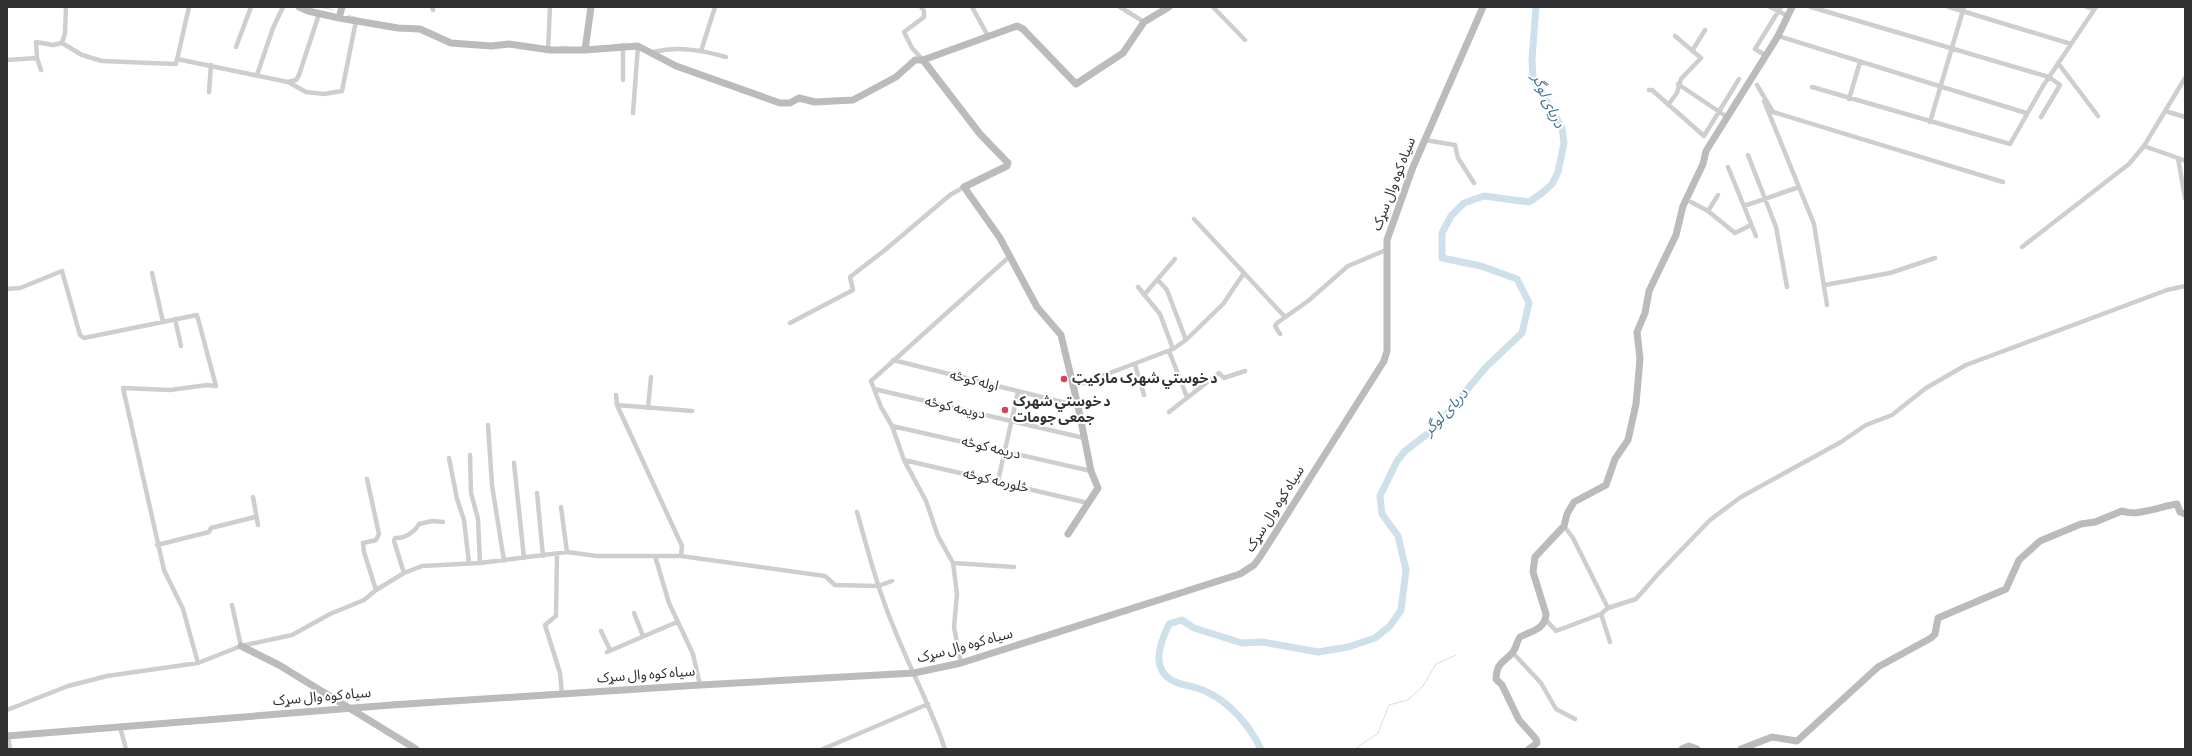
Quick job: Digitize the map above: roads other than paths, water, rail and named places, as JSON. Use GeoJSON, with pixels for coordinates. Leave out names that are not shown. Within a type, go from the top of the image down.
{"type":"FeatureCollection","features":[{"type":"Feature","properties":{"kind":"street"},"geometry":{"type":"LineString","coordinates":[[62,42],[65,33],[66,7]]}},
{"type":"Feature","properties":{"kind":"street"},"geometry":{"type":"LineString","coordinates":[[62,42],[82,55],[102,61],[173,65],[176,64],[189,7]]}},
{"type":"Feature","properties":{"kind":"street"},"geometry":{"type":"LineString","coordinates":[[236,48],[251,7]]}},
{"type":"Feature","properties":{"kind":"street"},"geometry":{"type":"LineString","coordinates":[[257,75],[273,28],[283,7]]}},
{"type":"Feature","properties":{"kind":"street"},"geometry":{"type":"LineString","coordinates":[[299,7],[339,18],[398,28],[420,29],[451,43],[491,46],[509,44],[548,50],[638,46],[653,52],[676,66],[780,103],[790,103],[799,98],[815,102],[853,100],[896,77],[914,60],[923,60],[1017,26],[1023,29],[1076,84],[1123,53],[1144,22],[1169,7]]}},
{"type":"Feature","properties":{"kind":"street"},"geometry":{"type":"LineString","coordinates":[[339,18],[342,7]]}},
{"type":"Feature","properties":{"kind":"street"},"geometry":{"type":"LineString","coordinates":[[548,50],[550,7]]}},
{"type":"Feature","properties":{"kind":"street"},"geometry":{"type":"LineString","coordinates":[[585,48],[591,7]]}},
{"type":"Feature","properties":{"kind":"street"},"geometry":{"type":"LineString","coordinates":[[701,50],[715,7]]}},
{"type":"Feature","properties":{"kind":"street"},"geometry":{"type":"LineString","coordinates":[[790,323],[853,290],[850,277],[885,250],[950,195],[1007,166],[1008,163],[980,134],[912,48],[904,32],[924,17],[922,7]]}},
{"type":"Feature","properties":{"kind":"street"},"geometry":{"type":"LineString","coordinates":[[972,7],[988,36]]}},
{"type":"Feature","properties":{"kind":"street"},"geometry":{"type":"LineString","coordinates":[[1120,7],[1144,22]]}},
{"type":"Feature","properties":{"kind":"street"},"geometry":{"type":"LineString","coordinates":[[1213,7],[1245,40]]}},
{"type":"Feature","properties":{"kind":"street","name":"سیاه کوه وال سړک"},"geometry":{"type":"LineString","coordinates":[[7,736],[350,708],[700,685],[914,673],[961,663],[1240,574],[1254,565],[1384,361],[1387,351],[1386,250],[1390,228],[1425,140],[1483,7]]}},
{"type":"Feature","properties":{"kind":"street"},"geometry":{"type":"LineString","coordinates":[[1770,7],[1780,9],[1788,16]]}},
{"type":"Feature","properties":{"kind":"street"},"geometry":{"type":"LineString","coordinates":[[1529,749],[1537,743],[1536,739],[1519,720],[1502,685],[1496,680],[1498,666],[1513,653],[1520,637],[1543,626],[1546,620],[1546,614],[1533,572],[1533,560],[1538,552],[1564,526],[1567,514],[1574,502],[1606,485],[1615,459],[1628,440],[1636,404],[1640,359],[1637,332],[1645,313],[1649,291],[1676,235],[1683,206],[1703,164],[1706,151],[1778,36],[1792,7]]}},
{"type":"Feature","properties":{"kind":"street"},"geometry":{"type":"LineString","coordinates":[[1811,7],[1829,9],[2049,77],[2060,85],[2041,116]]}},
{"type":"Feature","properties":{"kind":"street"},"geometry":{"type":"LineString","coordinates":[[1950,7],[1963,9],[2071,44]]}},
{"type":"Feature","properties":{"kind":"street"},"geometry":{"type":"LineString","coordinates":[[1812,87],[1849,99],[2010,144],[2026,113],[2095,8],[2087,7]]}},
{"type":"Feature","properties":{"kind":"street"},"geometry":{"type":"LineString","coordinates":[[1765,55],[1755,49],[1780,9]]}},
{"type":"Feature","properties":{"kind":"street"},"geometry":{"type":"LineString","coordinates":[[1930,122],[1963,9]]}},
{"type":"Feature","properties":{"kind":"street"},"geometry":{"type":"LineString","coordinates":[[288,82],[296,80],[299,75],[320,14]]}},
{"type":"Feature","properties":{"kind":"street"},"geometry":{"type":"LineString","coordinates":[[177,59],[288,82],[306,92],[324,94],[341,92],[356,21]]}},
{"type":"Feature","properties":{"kind":"street"},"geometry":{"type":"LineString","coordinates":[[1692,51],[1705,30]]}},
{"type":"Feature","properties":{"kind":"street"},"geometry":{"type":"LineString","coordinates":[[1668,104],[1677,93],[1678,84],[1701,58],[1675,36]]}},
{"type":"Feature","properties":{"kind":"street"},"geometry":{"type":"LineString","coordinates":[[1778,36],[2026,113]]}},
{"type":"Feature","properties":{"kind":"street"},"geometry":{"type":"LineString","coordinates":[[41,70],[37,58],[36,42],[53,45],[62,42]]}},
{"type":"Feature","properties":{"kind":"street"},"geometry":{"type":"LineString","coordinates":[[622,80],[623,46]]}},
{"type":"Feature","properties":{"kind":"street"},"geometry":{"type":"LineString","coordinates":[[633,113],[638,46]]}},
{"type":"Feature","properties":{"kind":"street"},"geometry":{"type":"LineString","coordinates":[[653,52],[664,50],[701,50],[726,57]]}},
{"type":"Feature","properties":{"kind":"street"},"geometry":{"type":"LineString","coordinates":[[7,60],[37,58]]}},
{"type":"Feature","properties":{"kind":"street"},"geometry":{"type":"LineString","coordinates":[[1849,99],[1860,62]]}},
{"type":"Feature","properties":{"kind":"street"},"geometry":{"type":"LineString","coordinates":[[2058,63],[2098,116]]}},
{"type":"Feature","properties":{"kind":"street"},"geometry":{"type":"LineString","coordinates":[[209,92],[211,65]]}},
{"type":"Feature","properties":{"kind":"street"},"geometry":{"type":"LineString","coordinates":[[1752,77],[1773,112],[2003,182]]}},
{"type":"Feature","properties":{"kind":"street"},"geometry":{"type":"LineString","coordinates":[[2022,247],[2118,175],[2144,146],[2185,78]]}},
{"type":"Feature","properties":{"kind":"street"},"geometry":{"type":"LineString","coordinates":[[1649,90],[1668,104],[1704,136],[1739,79]]}},
{"type":"Feature","properties":{"kind":"street"},"geometry":{"type":"LineString","coordinates":[[1678,84],[1727,117]]}},
{"type":"Feature","properties":{"kind":"street"},"geometry":{"type":"LineString","coordinates":[[1757,85],[1814,224],[1827,305]]}},
{"type":"Feature","properties":{"kind":"street"},"geometry":{"type":"LineString","coordinates":[[2165,111],[2185,117]]}},
{"type":"Feature","properties":{"kind":"street"},"geometry":{"type":"LineString","coordinates":[[1425,140],[1455,145],[1460,162],[1474,184]]}},
{"type":"Feature","properties":{"kind":"street"},"geometry":{"type":"LineString","coordinates":[[2144,146],[2185,161]]}},
{"type":"Feature","properties":{"kind":"street"},"geometry":{"type":"LineString","coordinates":[[1748,155],[1776,227],[1786,287]]}},
{"type":"Feature","properties":{"kind":"street"},"geometry":{"type":"LineString","coordinates":[[2178,158],[2185,198]]}},
{"type":"Feature","properties":{"kind":"street"},"geometry":{"type":"LineString","coordinates":[[1728,168],[1756,236]]}},
{"type":"Feature","properties":{"kind":"street"},"geometry":{"type":"LineString","coordinates":[[964,187],[1000,238],[1037,307],[1061,335],[1078,406],[1091,471],[1098,488],[1068,534]]}},
{"type":"Feature","properties":{"kind":"street"},"geometry":{"type":"LineString","coordinates":[[1744,206],[1799,187]]}},
{"type":"Feature","properties":{"kind":"street"},"geometry":{"type":"LineString","coordinates":[[1708,211],[1718,195]]}},
{"type":"Feature","properties":{"kind":"street"},"geometry":{"type":"LineString","coordinates":[[1691,202],[1708,211],[1735,233],[1751,225]]}},
{"type":"Feature","properties":{"kind":"street"},"geometry":{"type":"LineString","coordinates":[[1194,219],[1285,317]]}},
{"type":"Feature","properties":{"kind":"street"},"geometry":{"type":"LineString","coordinates":[[1280,334],[1275,326],[1308,301],[1348,266],[1386,250]]}},
{"type":"Feature","properties":{"kind":"street"},"geometry":{"type":"LineString","coordinates":[[961,663],[954,627],[957,594],[953,563],[938,536],[926,501],[904,460],[892,426],[871,380],[1009,257]]}},
{"type":"Feature","properties":{"kind":"street"},"geometry":{"type":"LineString","coordinates":[[1825,285],[1890,272],[1935,258]]}},
{"type":"Feature","properties":{"kind":"street"},"geometry":{"type":"LineString","coordinates":[[1144,294],[1158,280],[1174,259]]}},
{"type":"Feature","properties":{"kind":"street"},"geometry":{"type":"LineString","coordinates":[[7,289],[20,288],[62,271],[80,335],[84,338],[197,315],[216,386],[207,385],[170,390],[123,388],[157,545],[164,570],[183,610],[191,633],[198,663]]}},
{"type":"Feature","properties":{"kind":"street"},"geometry":{"type":"LineString","coordinates":[[152,273],[163,322]]}},
{"type":"Feature","properties":{"kind":"street"},"geometry":{"type":"LineString","coordinates":[[1073,387],[1135,365],[1171,350],[1186,340],[1223,304],[1244,273]]}},
{"type":"Feature","properties":{"kind":"street"},"geometry":{"type":"LineString","coordinates":[[1158,280],[1167,290],[1186,340]]}},
{"type":"Feature","properties":{"kind":"street"},"geometry":{"type":"LineString","coordinates":[[1546,620],[1556,631],[1601,614],[1608,608],[1636,599],[1658,572],[1710,520],[1741,497],[1841,442],[1866,425],[1892,415],[1926,388],[1966,365],[2168,290],[2185,286]]}},
{"type":"Feature","properties":{"kind":"street"},"geometry":{"type":"LineString","coordinates":[[1138,288],[1160,314],[1187,397]]}},
{"type":"Feature","properties":{"kind":"street"},"geometry":{"type":"LineString","coordinates":[[175,319],[181,346]]}},
{"type":"Feature","properties":{"kind":"street","name":"اوله کوڅه"},"geometry":{"type":"LineString","coordinates":[[893,360],[1078,406]]}},
{"type":"Feature","properties":{"kind":"street"},"geometry":{"type":"LineString","coordinates":[[1135,365],[1144,395]]}},
{"type":"Feature","properties":{"kind":"street"},"geometry":{"type":"LineString","coordinates":[[1169,412],[1219,373],[1224,378],[1245,371]]}},
{"type":"Feature","properties":{"kind":"street"},"geometry":{"type":"LineString","coordinates":[[648,408],[652,377]]}},
{"type":"Feature","properties":{"kind":"street","name":"دویمه کوڅه"},"geometry":{"type":"LineString","coordinates":[[874,389],[1084,438]]}},
{"type":"Feature","properties":{"kind":"street"},"geometry":{"type":"LineString","coordinates":[[998,481],[1018,392]]}},
{"type":"Feature","properties":{"kind":"street"},"geometry":{"type":"LineString","coordinates":[[616,395],[617,405],[682,546],[681,556]]}},
{"type":"Feature","properties":{"kind":"street"},"geometry":{"type":"LineString","coordinates":[[617,405],[692,411]]}},
{"type":"Feature","properties":{"kind":"street"},"geometry":{"type":"LineString","coordinates":[[488,425],[492,485],[504,560]]}},
{"type":"Feature","properties":{"kind":"street","name":"دریمه کوڅه"},"geometry":{"type":"LineString","coordinates":[[892,426],[1091,471]]}},
{"type":"Feature","properties":{"kind":"street"},"geometry":{"type":"LineString","coordinates":[[470,455],[471,493],[478,519],[480,563]]}},
{"type":"Feature","properties":{"kind":"street"},"geometry":{"type":"LineString","coordinates":[[449,458],[457,499],[464,520],[469,563]]}},
{"type":"Feature","properties":{"kind":"street","name":"څلورمه کوڅه"},"geometry":{"type":"LineString","coordinates":[[904,460],[1088,503]]}},
{"type":"Feature","properties":{"kind":"street"},"geometry":{"type":"LineString","coordinates":[[514,463],[524,558]]}},
{"type":"Feature","properties":{"kind":"street"},"geometry":{"type":"LineString","coordinates":[[367,479],[379,534],[376,540],[363,543],[364,552],[376,590]]}},
{"type":"Feature","properties":{"kind":"street"},"geometry":{"type":"LineString","coordinates":[[537,493],[543,556]]}},
{"type":"Feature","properties":{"kind":"street"},"geometry":{"type":"LineString","coordinates":[[253,497],[255,517],[258,525]]}},
{"type":"Feature","properties":{"kind":"street"},"geometry":{"type":"LineString","coordinates":[[1744,749],[1755,742],[1772,737],[1797,741],[1878,667],[1931,638],[1935,634],[1938,618],[2006,589],[2019,560],[2040,541],[2081,524],[2095,522],[2122,511],[2127,513],[2141,511],[2147,512],[2177,504],[2180,512],[2185,514]]}},
{"type":"Feature","properties":{"kind":"street"},"geometry":{"type":"LineString","coordinates":[[561,507],[567,552]]}},
{"type":"Feature","properties":{"kind":"street"},"geometry":{"type":"LineString","coordinates":[[857,512],[878,586],[928,704],[945,749]]}},
{"type":"Feature","properties":{"kind":"street"},"geometry":{"type":"LineString","coordinates":[[157,545],[209,532],[211,528],[255,517]]}},
{"type":"Feature","properties":{"kind":"street"},"geometry":{"type":"LineString","coordinates":[[404,573],[394,541],[395,538],[400,539],[416,530],[419,524],[432,521],[443,522]]}},
{"type":"Feature","properties":{"kind":"street"},"geometry":{"type":"LineString","coordinates":[[1564,526],[1573,538],[1608,608]]}},
{"type":"Feature","properties":{"kind":"street"},"geometry":{"type":"LineString","coordinates":[[7,710],[68,686],[107,676],[198,663],[241,646],[292,634],[330,614],[364,600],[376,590],[404,573],[422,566],[480,563],[557,555],[567,552],[597,556],[681,556],[825,576],[835,585],[878,586],[892,581]]}},
{"type":"Feature","properties":{"kind":"street"},"geometry":{"type":"LineString","coordinates":[[557,555],[556,616],[545,625],[560,673],[562,694]]}},
{"type":"Feature","properties":{"kind":"street"},"geometry":{"type":"LineString","coordinates":[[655,556],[669,603],[693,654],[700,685]]}},
{"type":"Feature","properties":{"kind":"street"},"geometry":{"type":"LineString","coordinates":[[953,563],[1014,567]]}},
{"type":"Feature","properties":{"kind":"street"},"geometry":{"type":"LineString","coordinates":[[232,605],[241,646]]}},
{"type":"Feature","properties":{"kind":"street"},"geometry":{"type":"LineString","coordinates":[[634,613],[643,636]]}},
{"type":"Feature","properties":{"kind":"street"},"geometry":{"type":"LineString","coordinates":[[1601,614],[1610,642]]}},
{"type":"Feature","properties":{"kind":"street"},"geometry":{"type":"LineString","coordinates":[[601,631],[608,651],[677,622]]}},
{"type":"Feature","properties":{"kind":"street"},"geometry":{"type":"LineString","coordinates":[[241,646],[279,665],[416,749]]}},
{"type":"Feature","properties":{"kind":"street"},"geometry":{"type":"LineString","coordinates":[[1513,653],[1542,683],[1556,709],[1575,719]]}},
{"type":"Feature","properties":{"kind":"street"},"geometry":{"type":"LineString","coordinates":[[823,749],[928,704]]}},
{"type":"Feature","properties":{"kind":"street"},"geometry":{"type":"LineString","coordinates":[[120,727],[126,749]]}},
{"type":"Feature","properties":{"kind":"street"},"geometry":{"type":"LineString","coordinates":[[7,736],[10,749]]}},
{"type":"Feature","properties":{"kind":"street"},"geometry":{"type":"LineString","coordinates":[[1682,749],[1689,746],[1696,749]]}},
{"type":"Feature","properties":{"kind":"waterway"},"geometry":{"type":"LineString","coordinates":[[320,7],[333,10]]}},
{"type":"Feature","properties":{"kind":"waterway","name":"دریای لوگر"},"geometry":{"type":"LineString","coordinates":[[1261,749],[1245,723],[1223,701],[1198,688],[1178,683],[1169,678],[1163,672],[1159,657],[1162,641],[1169,624],[1182,620],[1194,628],[1242,643],[1262,642],[1318,652],[1348,647],[1375,638],[1390,626],[1401,610],[1406,570],[1398,536],[1382,514],[1380,496],[1397,461],[1405,451],[1435,428],[1486,367],[1522,333],[1529,303],[1517,279],[1481,266],[1442,258],[1442,233],[1451,216],[1464,203],[1484,196],[1529,202],[1552,184],[1558,172],[1564,143],[1562,128],[1533,78],[1532,59],[1536,7]]}},
{"type":"Feature","properties":{"kind":"waterway"},"geometry":{"type":"LineString","coordinates":[[348,15],[355,17]]}},
{"type":"Feature","properties":{"kind":"waterway"},"geometry":{"type":"LineString","coordinates":[[612,45],[626,43]]}},
{"type":"Feature","properties":{"kind":"waterway"},"geometry":{"type":"LineString","coordinates":[[560,46],[569,47]]}},
{"type":"Feature","properties":{"kind":"waterway"},"geometry":{"type":"LineString","coordinates":[[1355,749],[1378,733],[1389,705],[1408,700],[1423,686],[1436,664],[1456,655]]}},
{"type":"Feature","properties":{"kind":"place","name":"د خوستي شهرک مارکیټ"},"geometry":{"type":"Point","coordinates":[1064,379]}},
{"type":"Feature","properties":{"kind":"place","name":"د خوستي شهرک جمعی جومات"},"geometry":{"type":"Point","coordinates":[1005,410]}}]}
